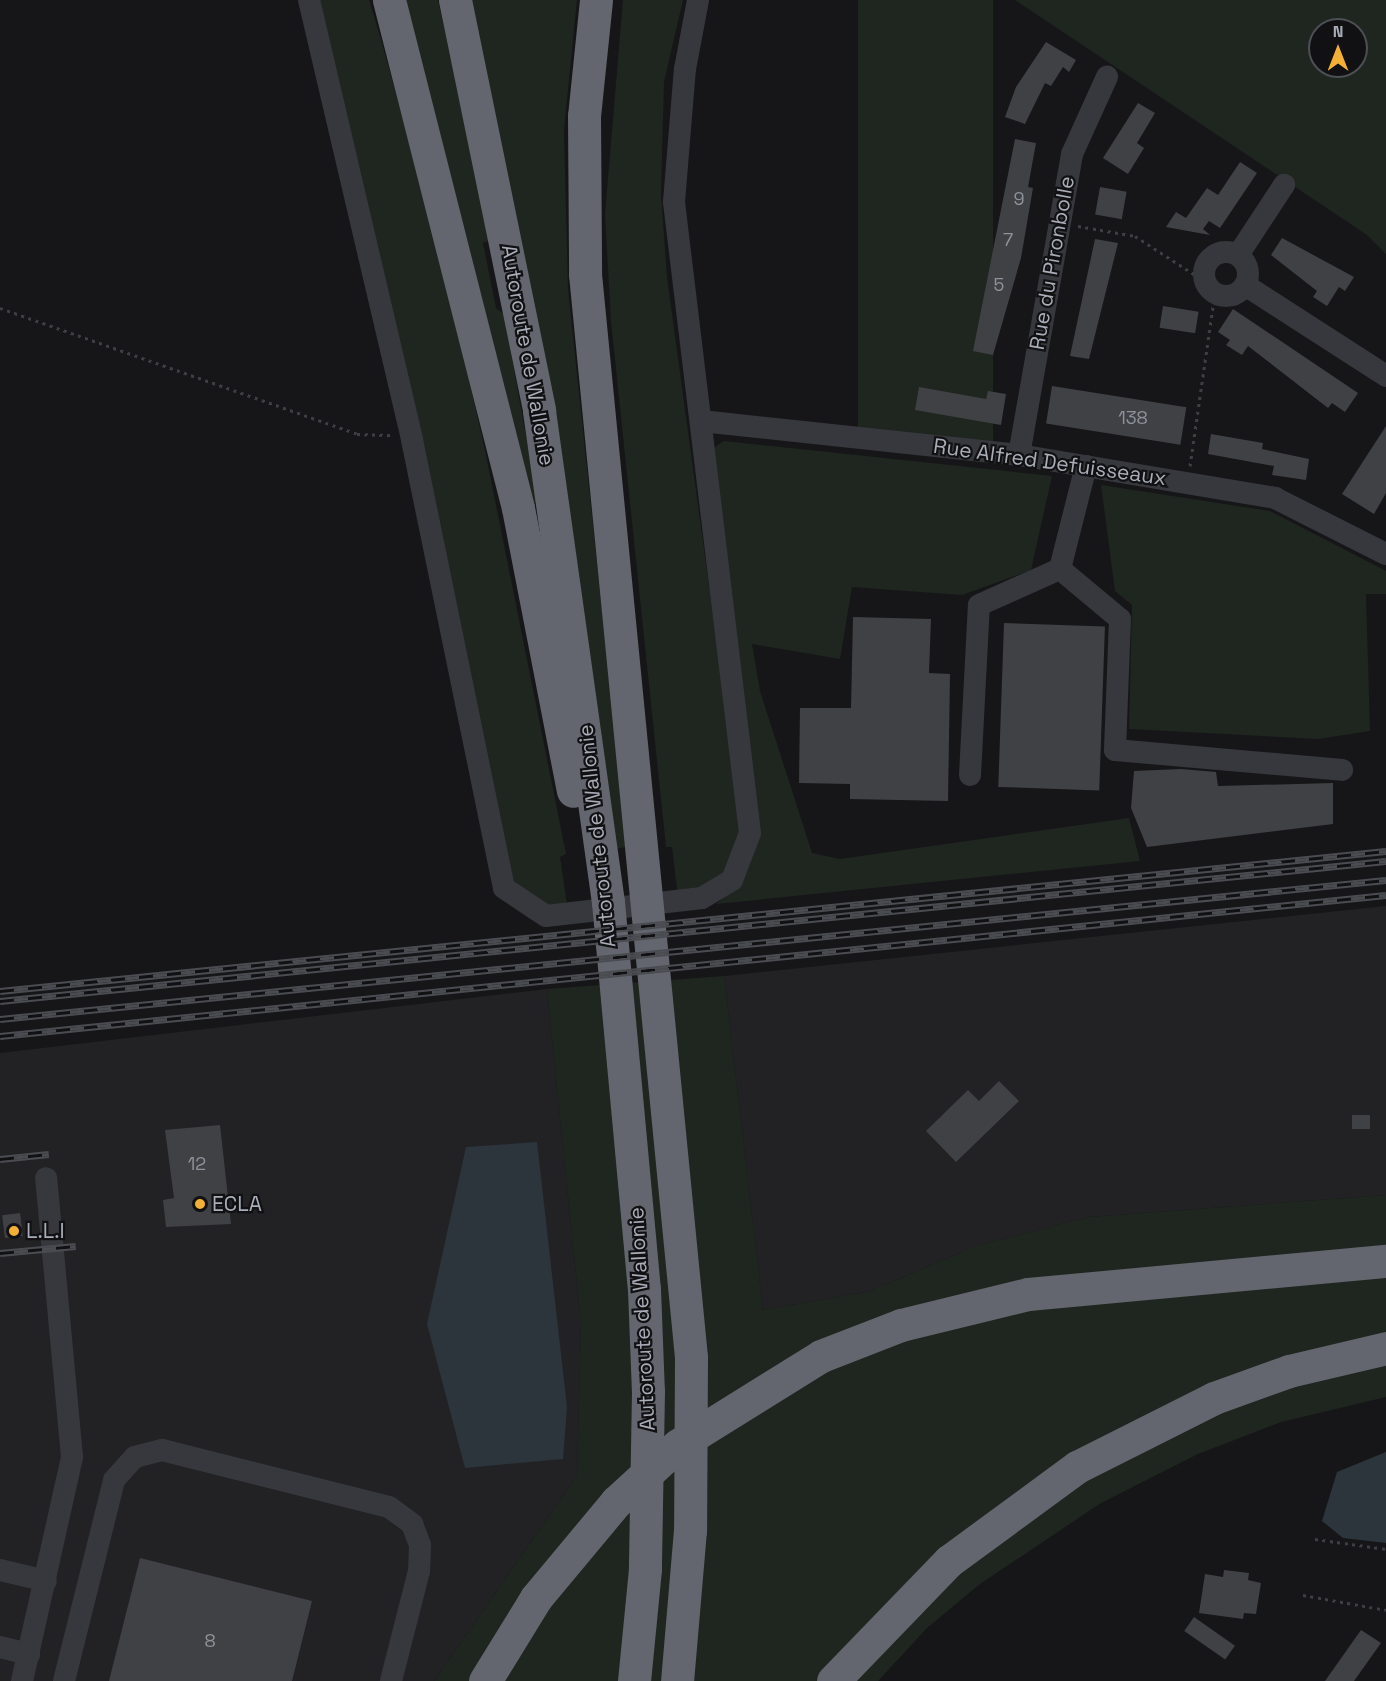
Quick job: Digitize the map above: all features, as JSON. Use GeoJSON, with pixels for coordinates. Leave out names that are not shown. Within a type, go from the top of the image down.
{"type":"FeatureCollection","features":[{"type":"Feature","properties":{"kind":"highway"},"geometry":{"type":"LineString","coordinates":[[389,0],[518,508],[593,854]]}},
{"type":"Feature","properties":{"kind":"highway","name":"Autoroute de Wallonie"},"geometry":{"type":"LineString","coordinates":[[455,0],[539,411],[593,854],[610,956],[619,1033],[644,1289],[648,1391],[645,1569],[634,1681]]}},
{"type":"Feature","properties":{"kind":"highway","name":"Autoroute de Wallonie"},"geometry":{"type":"LineString","coordinates":[[596,0],[584,116],[585,274],[642,849],[663,1033],[691,1357],[690,1530],[677,1681]]}},
{"type":"Feature","properties":{"kind":"highway"},"geometry":{"type":"LineString","coordinates":[[485,1681],[536,1598],[616,1502],[678,1445],[821,1356],[912,1322],[1028,1294],[1386,1261]]}},
{"type":"Feature","properties":{"kind":"highway"},"geometry":{"type":"LineString","coordinates":[[833,1681],[949,1561],[1077,1467],[1214,1398],[1289,1371],[1386,1348]]}},
{"type":"Feature","properties":{"kind":"street"},"geometry":{"type":"LineString","coordinates":[[309,0],[412,440],[504,888],[546,916],[702,898],[732,880],[742,861],[750,833],[674,202],[685,69],[698,0]]}},
{"type":"Feature","properties":{"kind":"street","name":"Rue du Pironbolle"},"geometry":{"type":"LineString","coordinates":[[1019,455],[1058,222],[1072,154],[1107,77]]}},
{"type":"Feature","properties":{"kind":"street"},"geometry":{"type":"LineString","coordinates":[[1238,255],[1284,185]]}},
{"type":"Feature","properties":{"kind":"street"},"geometry":{"type":"LineString","coordinates":[[1225,252],[1238,255],[1248,272],[1245,285],[1228,296],[1210,287],[1205,268],[1212,257],[1225,252]]}},
{"type":"Feature","properties":{"kind":"street"},"geometry":{"type":"LineString","coordinates":[[1245,285],[1386,376]]}},
{"type":"Feature","properties":{"kind":"street","name":"Rue Alfred Defuisseaux"},"geometry":{"type":"LineString","coordinates":[[701,421],[1019,455],[1188,481],[1275,498],[1385,550]]}},
{"type":"Feature","properties":{"kind":"street"},"geometry":{"type":"LineString","coordinates":[[1060,569],[1086,466]]}},
{"type":"Feature","properties":{"kind":"street"},"geometry":{"type":"LineString","coordinates":[[1060,569],[1120,619],[1115,750],[1342,770]]}},
{"type":"Feature","properties":{"kind":"street"},"geometry":{"type":"LineString","coordinates":[[970,776],[979,604],[1060,569]]}},
{"type":"Feature","properties":{"kind":"street"},"geometry":{"type":"LineString","coordinates":[[22,1681],[72,1457],[46,1178]]}},
{"type":"Feature","properties":{"kind":"street"},"geometry":{"type":"LineString","coordinates":[[64,1681],[114,1480],[135,1457],[162,1450],[389,1507],[412,1524],[420,1545],[419,1570],[391,1681]]}},
{"type":"Feature","properties":{"kind":"street"},"geometry":{"type":"LineString","coordinates":[[0,1570],[46,1581]]}},
{"type":"Feature","properties":{"kind":"street"},"geometry":{"type":"LineString","coordinates":[[0,1647],[29,1654]]}},
{"type":"Feature","properties":{"kind":"path"},"geometry":{"type":"LineString","coordinates":[[1058,222],[1135,236],[1210,287],[1188,481]]}},
{"type":"Feature","properties":{"kind":"path"},"geometry":{"type":"LineString","coordinates":[[0,308],[357,434],[412,440]]}},
{"type":"Feature","properties":{"kind":"path"},"geometry":{"type":"LineString","coordinates":[[1315,1539],[1386,1549]]}},
{"type":"Feature","properties":{"kind":"path"},"geometry":{"type":"LineString","coordinates":[[1303,1594],[1386,1610]]}},
{"type":"Feature","properties":{"kind":"shaded area"},"geometry":{"type":"Polygon","coordinates":[[[313,0],[369,0],[382,43],[445,273],[486,455],[566,854],[560,857],[568,911],[541,907],[506,873],[313,0]]]}},
{"type":"Feature","properties":{"kind":"shaded area"},"geometry":{"type":"Polygon","coordinates":[[[402,0],[438,0],[491,240],[483,243],[496,308],[504,314],[538,503],[529,503],[470,249],[402,0]]]}},
{"type":"Feature","properties":{"kind":"shaded area"},"geometry":{"type":"Polygon","coordinates":[[[467,0],[577,0],[564,130],[568,289],[627,847],[613,849],[561,468],[467,0]]]}},
{"type":"Feature","properties":{"kind":"shaded area"},"geometry":{"type":"Polygon","coordinates":[[[623,0],[683,0],[664,82],[661,194],[667,277],[743,836],[727,874],[678,897],[672,847],[666,847],[611,321],[605,214],[623,0]]]}},
{"type":"Feature","properties":{"kind":"shaded area"},"geometry":{"type":"Polygon","coordinates":[[[858,0],[993,0],[993,446],[858,446],[858,0]]]}},
{"type":"Feature","properties":{"kind":"shaded area"},"geometry":{"type":"Polygon","coordinates":[[[1015,0],[1386,0],[1386,254],[1367,235],[1015,0]]]}},
{"type":"Feature","properties":{"kind":"shaded area"},"geometry":{"type":"Polygon","coordinates":[[[724,441],[1052,476],[1031,570],[962,595],[852,587],[840,659],[752,644],[760,691],[812,853],[840,859],[1129,818],[1140,861],[716,904],[736,888],[751,860],[714,448],[724,441]]]}},
{"type":"Feature","properties":{"kind":"shaded area"},"geometry":{"type":"Polygon","coordinates":[[[1101,485],[1270,511],[1386,571],[1386,594],[1366,594],[1370,731],[1318,739],[1129,729],[1132,605],[1115,591],[1101,485]]]}},
{"type":"Feature","properties":{"kind":"shaded area"},"geometry":{"type":"Polygon","coordinates":[[[1386,906],[1386,1195],[1089,1217],[978,1245],[871,1291],[763,1310],[724,976],[1386,906]]]}},
{"type":"Feature","properties":{"kind":"shaded area"},"geometry":{"type":"Polygon","coordinates":[[[724,976],[763,1310],[871,1291],[978,1245],[1089,1217],[1386,1195],[1386,1397],[1281,1422],[1198,1454],[1101,1503],[980,1584],[927,1628],[878,1681],[434,1681],[577,1476],[581,1324],[547,989],[724,976]]]}},
{"type":"Feature","properties":{"kind":"shaded area"},"geometry":{"type":"Polygon","coordinates":[[[547,989],[581,1324],[577,1476],[434,1681],[0,1681],[0,1053],[547,989]]]}},
{"type":"Feature","properties":{"kind":"shaded area"},"geometry":{"type":"Polygon","coordinates":[[[537,1142],[567,1407],[563,1459],[465,1468],[427,1324],[466,1147],[537,1142]]]}},
{"type":"Feature","properties":{"kind":"shaded area"},"geometry":{"type":"Polygon","coordinates":[[[1386,1452],[1386,1543],[1343,1538],[1322,1521],[1337,1472],[1386,1452]]]}},
{"type":"Feature","properties":{"kind":"building"},"geometry":{"type":"Polygon","coordinates":[[[1046,42],[1076,60],[1069,72],[1063,67],[1051,86],[1045,83],[1025,124],[1005,117],[1016,87],[1046,42]]]}},
{"type":"Feature","properties":{"kind":"building"},"geometry":{"type":"Polygon","coordinates":[[[1138,103],[1155,113],[1137,143],[1144,148],[1128,174],[1103,158],[1138,103]]]}},
{"type":"Feature","properties":{"kind":"building"},"geometry":{"type":"Polygon","coordinates":[[[1015,139],[1036,143],[1028,187],[1033,188],[1021,258],[993,355],[973,351],[1015,139]]]}},
{"type":"Feature","properties":{"kind":"building"},"geometry":{"type":"Polygon","coordinates":[[[1240,162],[1257,173],[1220,228],[1209,221],[1203,229],[1210,235],[1166,227],[1176,212],[1186,218],[1207,188],[1218,195],[1240,162]]]}},
{"type":"Feature","properties":{"kind":"building"},"geometry":{"type":"Polygon","coordinates":[[[1100,187],[1127,192],[1122,219],[1095,215],[1100,187]]]}},
{"type":"Feature","properties":{"kind":"building"},"geometry":{"type":"Polygon","coordinates":[[[1282,238],[1354,277],[1345,291],[1339,287],[1327,306],[1313,297],[1317,291],[1271,255],[1282,238]]]}},
{"type":"Feature","properties":{"kind":"building"},"geometry":{"type":"Polygon","coordinates":[[[1095,239],[1118,243],[1089,359],[1070,356],[1095,239]]]}},
{"type":"Feature","properties":{"kind":"building"},"geometry":{"type":"Polygon","coordinates":[[[1163,306],[1199,312],[1195,333],[1160,328],[1163,306]]]}},
{"type":"Feature","properties":{"kind":"building"},"geometry":{"type":"Polygon","coordinates":[[[1233,309],[1358,393],[1345,412],[1332,403],[1328,408],[1248,346],[1242,355],[1226,345],[1230,340],[1218,332],[1233,309]]]}},
{"type":"Feature","properties":{"kind":"building"},"geometry":{"type":"Polygon","coordinates":[[[1052,386],[1186,407],[1180,445],[1046,424],[1052,386]]]}},
{"type":"Feature","properties":{"kind":"building"},"geometry":{"type":"Polygon","coordinates":[[[919,387],[986,399],[988,391],[1006,394],[1001,425],[915,410],[919,387]]]}},
{"type":"Feature","properties":{"kind":"building"},"geometry":{"type":"Polygon","coordinates":[[[1386,426],[1386,493],[1374,514],[1342,494],[1386,426]]]}},
{"type":"Feature","properties":{"kind":"building"},"geometry":{"type":"Polygon","coordinates":[[[1211,434],[1263,443],[1262,449],[1309,459],[1306,480],[1272,475],[1274,466],[1208,454],[1211,434]]]}},
{"type":"Feature","properties":{"kind":"building"},"geometry":{"type":"Polygon","coordinates":[[[853,617],[931,619],[929,673],[950,674],[948,801],[850,799],[850,784],[799,783],[800,708],[851,708],[853,617]]]}},
{"type":"Feature","properties":{"kind":"building"},"geometry":{"type":"Polygon","coordinates":[[[1004,623],[1105,627],[1099,790],[998,787],[1004,623]]]}},
{"type":"Feature","properties":{"kind":"building"},"geometry":{"type":"Polygon","coordinates":[[[1181,769],[1216,772],[1218,786],[1333,783],[1333,824],[1147,847],[1131,808],[1134,771],[1181,769]]]}},
{"type":"Feature","properties":{"kind":"building"},"geometry":{"type":"Polygon","coordinates":[[[999,1081],[1019,1101],[956,1162],[926,1131],[968,1090],[979,1101],[999,1081]]]}},
{"type":"Feature","properties":{"kind":"building"},"geometry":{"type":"Polygon","coordinates":[[[1352,1115],[1370,1115],[1370,1129],[1352,1129],[1352,1115]]]}},
{"type":"Feature","properties":{"kind":"building"},"geometry":{"type":"Polygon","coordinates":[[[220,1125],[231,1224],[166,1227],[163,1200],[174,1198],[165,1130],[220,1125]]]}},
{"type":"Feature","properties":{"kind":"building"},"geometry":{"type":"Polygon","coordinates":[[[20,1213],[23,1236],[5,1238],[2,1215],[20,1213]]]}},
{"type":"Feature","properties":{"kind":"building"},"geometry":{"type":"Polygon","coordinates":[[[140,1558],[312,1601],[292,1681],[109,1681],[140,1558]]]}},
{"type":"Feature","properties":{"kind":"building"},"geometry":{"type":"Polygon","coordinates":[[[1224,1570],[1249,1573],[1248,1580],[1261,1583],[1256,1614],[1244,1613],[1243,1619],[1199,1613],[1205,1574],[1223,1577],[1224,1570]]]}},
{"type":"Feature","properties":{"kind":"building"},"geometry":{"type":"Polygon","coordinates":[[[1194,1617],[1235,1646],[1225,1660],[1184,1631],[1194,1617]]]}},
{"type":"Feature","properties":{"kind":"building"},"geometry":{"type":"Polygon","coordinates":[[[1361,1630],[1381,1643],[1354,1681],[1325,1681],[1361,1630]]]}},
{"type":"Feature","properties":{"kind":"railway"},"geometry":{"type":"LineString","coordinates":[[0,991],[1386,851]]}},
{"type":"Feature","properties":{"kind":"railway"},"geometry":{"type":"LineString","coordinates":[[0,1001],[1386,861]]}},
{"type":"Feature","properties":{"kind":"railway"},"geometry":{"type":"LineString","coordinates":[[0,1019],[1386,880]]}},
{"type":"Feature","properties":{"kind":"railway"},"geometry":{"type":"LineString","coordinates":[[0,1036],[1386,895]]}},
{"type":"Feature","properties":{"kind":"railway"},"geometry":{"type":"LineString","coordinates":[[0,1159],[49,1154]]}},
{"type":"Feature","properties":{"kind":"railway"},"geometry":{"type":"LineString","coordinates":[[0,1253],[76,1246]]}},
{"type":"Feature","properties":{"kind":"place","name":"ECLA"},"geometry":{"type":"Point","coordinates":[200,1204]}},
{"type":"Feature","properties":{"kind":"place","name":"L.L.I"},"geometry":{"type":"Point","coordinates":[14,1231]}}]}
